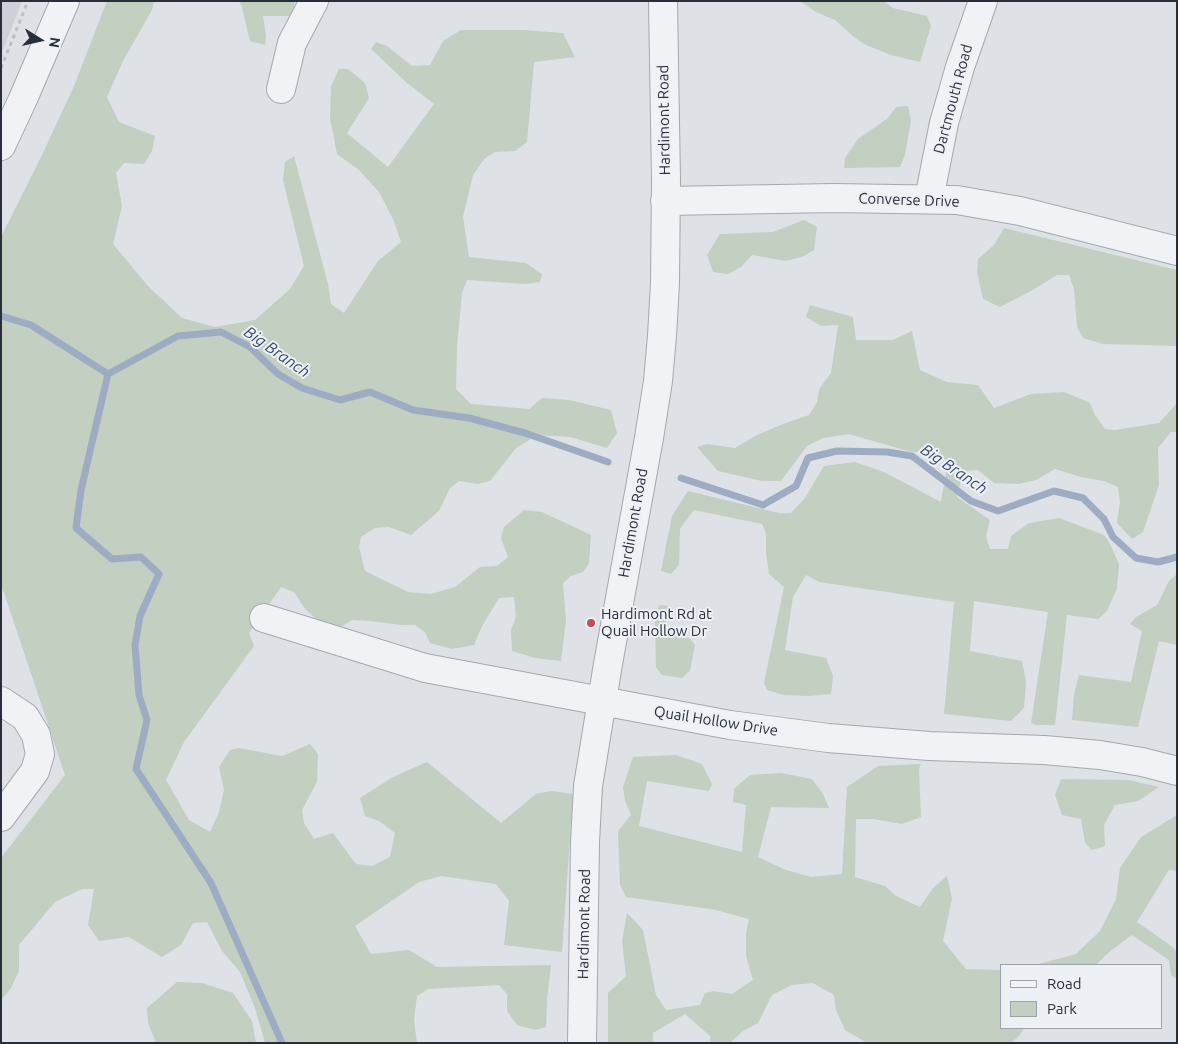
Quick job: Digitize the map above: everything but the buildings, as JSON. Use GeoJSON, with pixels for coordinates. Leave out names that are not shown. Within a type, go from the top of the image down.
{"type":"FeatureCollection","features":[{"type":"Feature","properties":{"kind":"street"},"geometry":{"type":"LineString","coordinates":[[1,146],[9,109],[65,1]]}},
{"type":"Feature","properties":{"kind":"street"},"geometry":{"type":"LineString","coordinates":[[281,89],[292,43],[314,1]]}},
{"type":"Feature","properties":{"kind":"street","name":"Hardimont Road"},"geometry":{"type":"LineString","coordinates":[[582,1043],[585,842],[588,786],[658,381],[665,283],[663,1]]}},
{"type":"Feature","properties":{"kind":"street","name":"Dartmouth Road"},"geometry":{"type":"LineString","coordinates":[[929,199],[944,124],[968,43],[983,1]]}},
{"type":"Feature","properties":{"kind":"street","name":"Converse Drive"},"geometry":{"type":"LineString","coordinates":[[665,201],[957,200],[1020,211],[1177,251]]}},
{"type":"Feature","properties":{"kind":"street","name":"Quail Hollow Drive"},"geometry":{"type":"LineString","coordinates":[[264,618],[425,668],[730,725],[828,738],[929,746],[1044,750],[1100,755],[1142,762],[1177,771]]}},
{"type":"Feature","properties":{"kind":"street"},"geometry":{"type":"LineString","coordinates":[[1,701],[25,717],[36,735],[40,754],[35,771],[1,817]]}},
{"type":"Feature","properties":{"kind":"path"},"geometry":{"type":"LineString","coordinates":[[1,68],[28,1]]}},
{"type":"Feature","properties":{"kind":"shaded area"},"geometry":{"type":"Polygon","coordinates":[[[1,1],[22,1],[1,55],[1,1]]]}},
{"type":"Feature","properties":{"kind":"green space"},"geometry":{"type":"Polygon","coordinates":[[[107,1],[154,1],[152,10],[123,61],[107,97],[119,122],[155,136],[152,151],[144,164],[124,163],[116,173],[122,206],[113,244],[148,286],[182,318],[215,327],[255,320],[290,289],[304,266],[283,180],[285,162],[294,156],[328,284],[331,304],[344,313],[378,261],[401,242],[393,219],[379,192],[359,170],[337,154],[330,118],[331,86],[339,69],[348,69],[365,83],[369,98],[347,133],[388,167],[434,104],[407,83],[371,49],[376,42],[387,46],[412,66],[430,65],[443,41],[461,30],[523,30],[563,33],[575,57],[534,62],[527,142],[515,151],[495,152],[484,159],[473,175],[463,217],[469,257],[526,263],[542,274],[540,282],[525,284],[467,280],[462,293],[457,347],[456,389],[471,404],[529,409],[542,398],[569,400],[611,410],[617,433],[607,448],[570,437],[537,435],[516,448],[490,481],[478,484],[459,481],[450,488],[439,511],[411,535],[389,527],[375,528],[361,537],[359,547],[365,571],[408,592],[431,594],[455,587],[480,567],[497,566],[508,557],[501,538],[504,527],[524,510],[542,512],[591,535],[589,563],[583,572],[571,576],[563,583],[566,621],[561,661],[535,658],[512,651],[511,630],[516,617],[514,597],[499,598],[482,626],[474,645],[452,649],[430,643],[425,632],[415,625],[352,620],[339,628],[321,623],[305,609],[294,592],[281,587],[249,633],[254,646],[184,742],[166,780],[189,820],[210,832],[219,812],[224,790],[219,767],[230,750],[239,748],[282,756],[310,744],[318,754],[317,782],[302,810],[304,823],[314,839],[333,833],[356,864],[372,866],[390,857],[395,833],[379,821],[365,816],[360,798],[393,777],[427,762],[501,823],[536,794],[551,791],[573,794],[562,952],[504,945],[509,901],[496,884],[441,876],[419,882],[355,926],[371,954],[409,950],[437,967],[551,965],[546,1027],[535,1030],[517,1025],[507,1011],[507,994],[499,985],[428,989],[417,996],[414,1021],[417,1043],[265,1043],[255,1008],[240,972],[222,951],[207,922],[193,923],[181,945],[162,957],[129,937],[99,941],[88,925],[94,889],[82,889],[55,902],[19,945],[19,971],[11,988],[1,1000],[1,858],[65,775],[1,584],[1,237],[74,86],[107,1]]]}},
{"type":"Feature","properties":{"kind":"green space"},"geometry":{"type":"Polygon","coordinates":[[[239,1],[295,1],[292,16],[263,16],[266,36],[265,45],[250,41],[239,1]]]}},
{"type":"Feature","properties":{"kind":"green space"},"geometry":{"type":"Polygon","coordinates":[[[800,1],[883,1],[893,8],[927,16],[931,26],[920,62],[891,55],[866,45],[835,20],[816,12],[800,1]]]}},
{"type":"Feature","properties":{"kind":"green space"},"geometry":{"type":"Polygon","coordinates":[[[908,106],[911,120],[905,155],[900,167],[844,168],[845,158],[858,139],[888,118],[896,107],[908,106]]]}},
{"type":"Feature","properties":{"kind":"green space"},"geometry":{"type":"Polygon","coordinates":[[[804,220],[817,227],[814,250],[802,257],[785,261],[752,255],[741,267],[728,274],[713,272],[707,255],[720,234],[773,232],[804,220]]]}},
{"type":"Feature","properties":{"kind":"green space"},"geometry":{"type":"Polygon","coordinates":[[[1004,228],[1177,270],[1177,346],[1103,344],[1083,338],[1077,327],[1074,289],[1069,275],[1057,275],[1000,307],[983,299],[977,272],[978,259],[994,245],[1004,228]]]}},
{"type":"Feature","properties":{"kind":"green space"},"geometry":{"type":"Polygon","coordinates":[[[810,305],[853,317],[856,340],[893,340],[912,331],[920,370],[947,382],[978,385],[994,408],[1031,394],[1064,392],[1090,403],[1095,415],[1105,429],[1115,430],[1159,423],[1177,403],[1177,432],[1171,432],[1158,448],[1159,485],[1143,532],[1132,539],[1117,523],[1120,502],[1118,487],[1104,481],[1081,477],[1055,469],[1036,480],[1019,484],[994,483],[978,470],[963,471],[957,497],[990,520],[986,536],[990,549],[1008,549],[1011,536],[1029,523],[1059,518],[1104,535],[1119,564],[1117,588],[1107,611],[1098,619],[1067,615],[1055,725],[1036,725],[1031,723],[1048,612],[974,601],[970,651],[1022,661],[1026,682],[1024,708],[1011,721],[944,714],[954,602],[819,582],[806,575],[793,597],[785,650],[826,658],[833,676],[831,694],[809,696],[784,695],[767,690],[764,683],[784,587],[769,574],[766,534],[762,524],[694,510],[680,529],[679,565],[671,574],[661,571],[672,516],[688,491],[779,513],[791,513],[805,498],[824,466],[855,462],[884,472],[941,502],[948,461],[936,455],[908,451],[849,434],[823,438],[807,446],[781,481],[762,481],[718,471],[697,447],[707,444],[735,448],[757,435],[809,415],[817,402],[819,389],[831,373],[838,325],[821,326],[806,317],[810,305]]]}},
{"type":"Feature","properties":{"kind":"green space"},"geometry":{"type":"Polygon","coordinates":[[[1177,574],[1177,645],[1159,641],[1138,727],[1072,720],[1074,694],[1079,675],[1131,682],[1142,631],[1130,624],[1136,617],[1157,605],[1169,581],[1177,574]]]}},
{"type":"Feature","properties":{"kind":"green space"},"geometry":{"type":"Polygon","coordinates":[[[659,605],[668,606],[665,634],[680,635],[690,639],[695,645],[690,671],[682,678],[662,675],[656,667],[655,621],[659,605]]]}},
{"type":"Feature","properties":{"kind":"green space"},"geometry":{"type":"Polygon","coordinates":[[[676,755],[702,764],[712,784],[709,791],[647,781],[639,826],[742,852],[746,805],[733,802],[734,789],[750,775],[781,773],[812,779],[823,794],[829,808],[771,807],[758,857],[786,870],[811,877],[842,874],[847,787],[878,766],[921,764],[919,769],[921,817],[902,824],[873,819],[856,819],[855,877],[885,886],[896,896],[920,907],[933,888],[947,876],[952,899],[943,941],[966,969],[1000,970],[1000,1029],[1023,1029],[1019,1036],[1011,1043],[867,1043],[845,1030],[836,1010],[834,995],[813,983],[792,985],[772,995],[758,1023],[743,1031],[730,1043],[710,1043],[710,1036],[685,1014],[653,1033],[653,1043],[608,1043],[608,993],[626,976],[622,941],[627,913],[643,930],[656,995],[666,1010],[700,1005],[705,993],[714,991],[732,994],[753,980],[746,956],[746,933],[749,919],[716,910],[626,897],[620,885],[618,831],[631,815],[625,801],[623,787],[633,757],[676,755]]]}},
{"type":"Feature","properties":{"kind":"green space"},"geometry":{"type":"Polygon","coordinates":[[[1061,779],[1128,780],[1159,787],[1138,801],[1115,805],[1104,825],[1105,846],[1092,850],[1085,843],[1081,819],[1062,815],[1055,795],[1061,779]]]}},
{"type":"Feature","properties":{"kind":"green space"},"geometry":{"type":"Polygon","coordinates":[[[1177,815],[1177,871],[1169,870],[1137,922],[1174,948],[1177,953],[1177,979],[1171,975],[1169,960],[1132,935],[1109,952],[1097,964],[1039,964],[1076,954],[1100,931],[1116,899],[1120,868],[1141,837],[1177,815]]]}},
{"type":"Feature","properties":{"kind":"green space"},"geometry":{"type":"Polygon","coordinates":[[[177,982],[202,983],[233,993],[252,1021],[256,1043],[156,1043],[148,1023],[147,1008],[177,982]]]}},
{"type":"Feature","properties":{"kind":"waterway","name":"Big Branch"},"geometry":{"type":"LineString","coordinates":[[1,316],[31,325],[108,374]]}},
{"type":"Feature","properties":{"kind":"waterway","name":"Big Branch"},"geometry":{"type":"LineString","coordinates":[[108,374],[178,336],[221,332],[250,347],[278,374],[302,388],[340,400],[370,392],[413,410],[469,418],[525,433],[608,462]]}},
{"type":"Feature","properties":{"kind":"waterway"},"geometry":{"type":"LineString","coordinates":[[108,374],[81,490],[76,528],[112,559],[141,557],[159,574],[140,616],[135,645],[139,695],[147,720],[136,769],[211,883],[282,1043]]}},
{"type":"Feature","properties":{"kind":"waterway","name":"Big Branch"},"geometry":{"type":"LineString","coordinates":[[681,478],[763,505],[796,486],[808,458],[837,451],[887,452],[912,456],[971,501],[998,511],[1054,491],[1083,498],[1104,519],[1113,537],[1136,558],[1158,562],[1177,557]]}},
{"type":"Feature","properties":{"kind":"place","name":"Hardimont Rd at Quail Hollow Dr"},"geometry":{"type":"Point","coordinates":[591,623]}}]}
